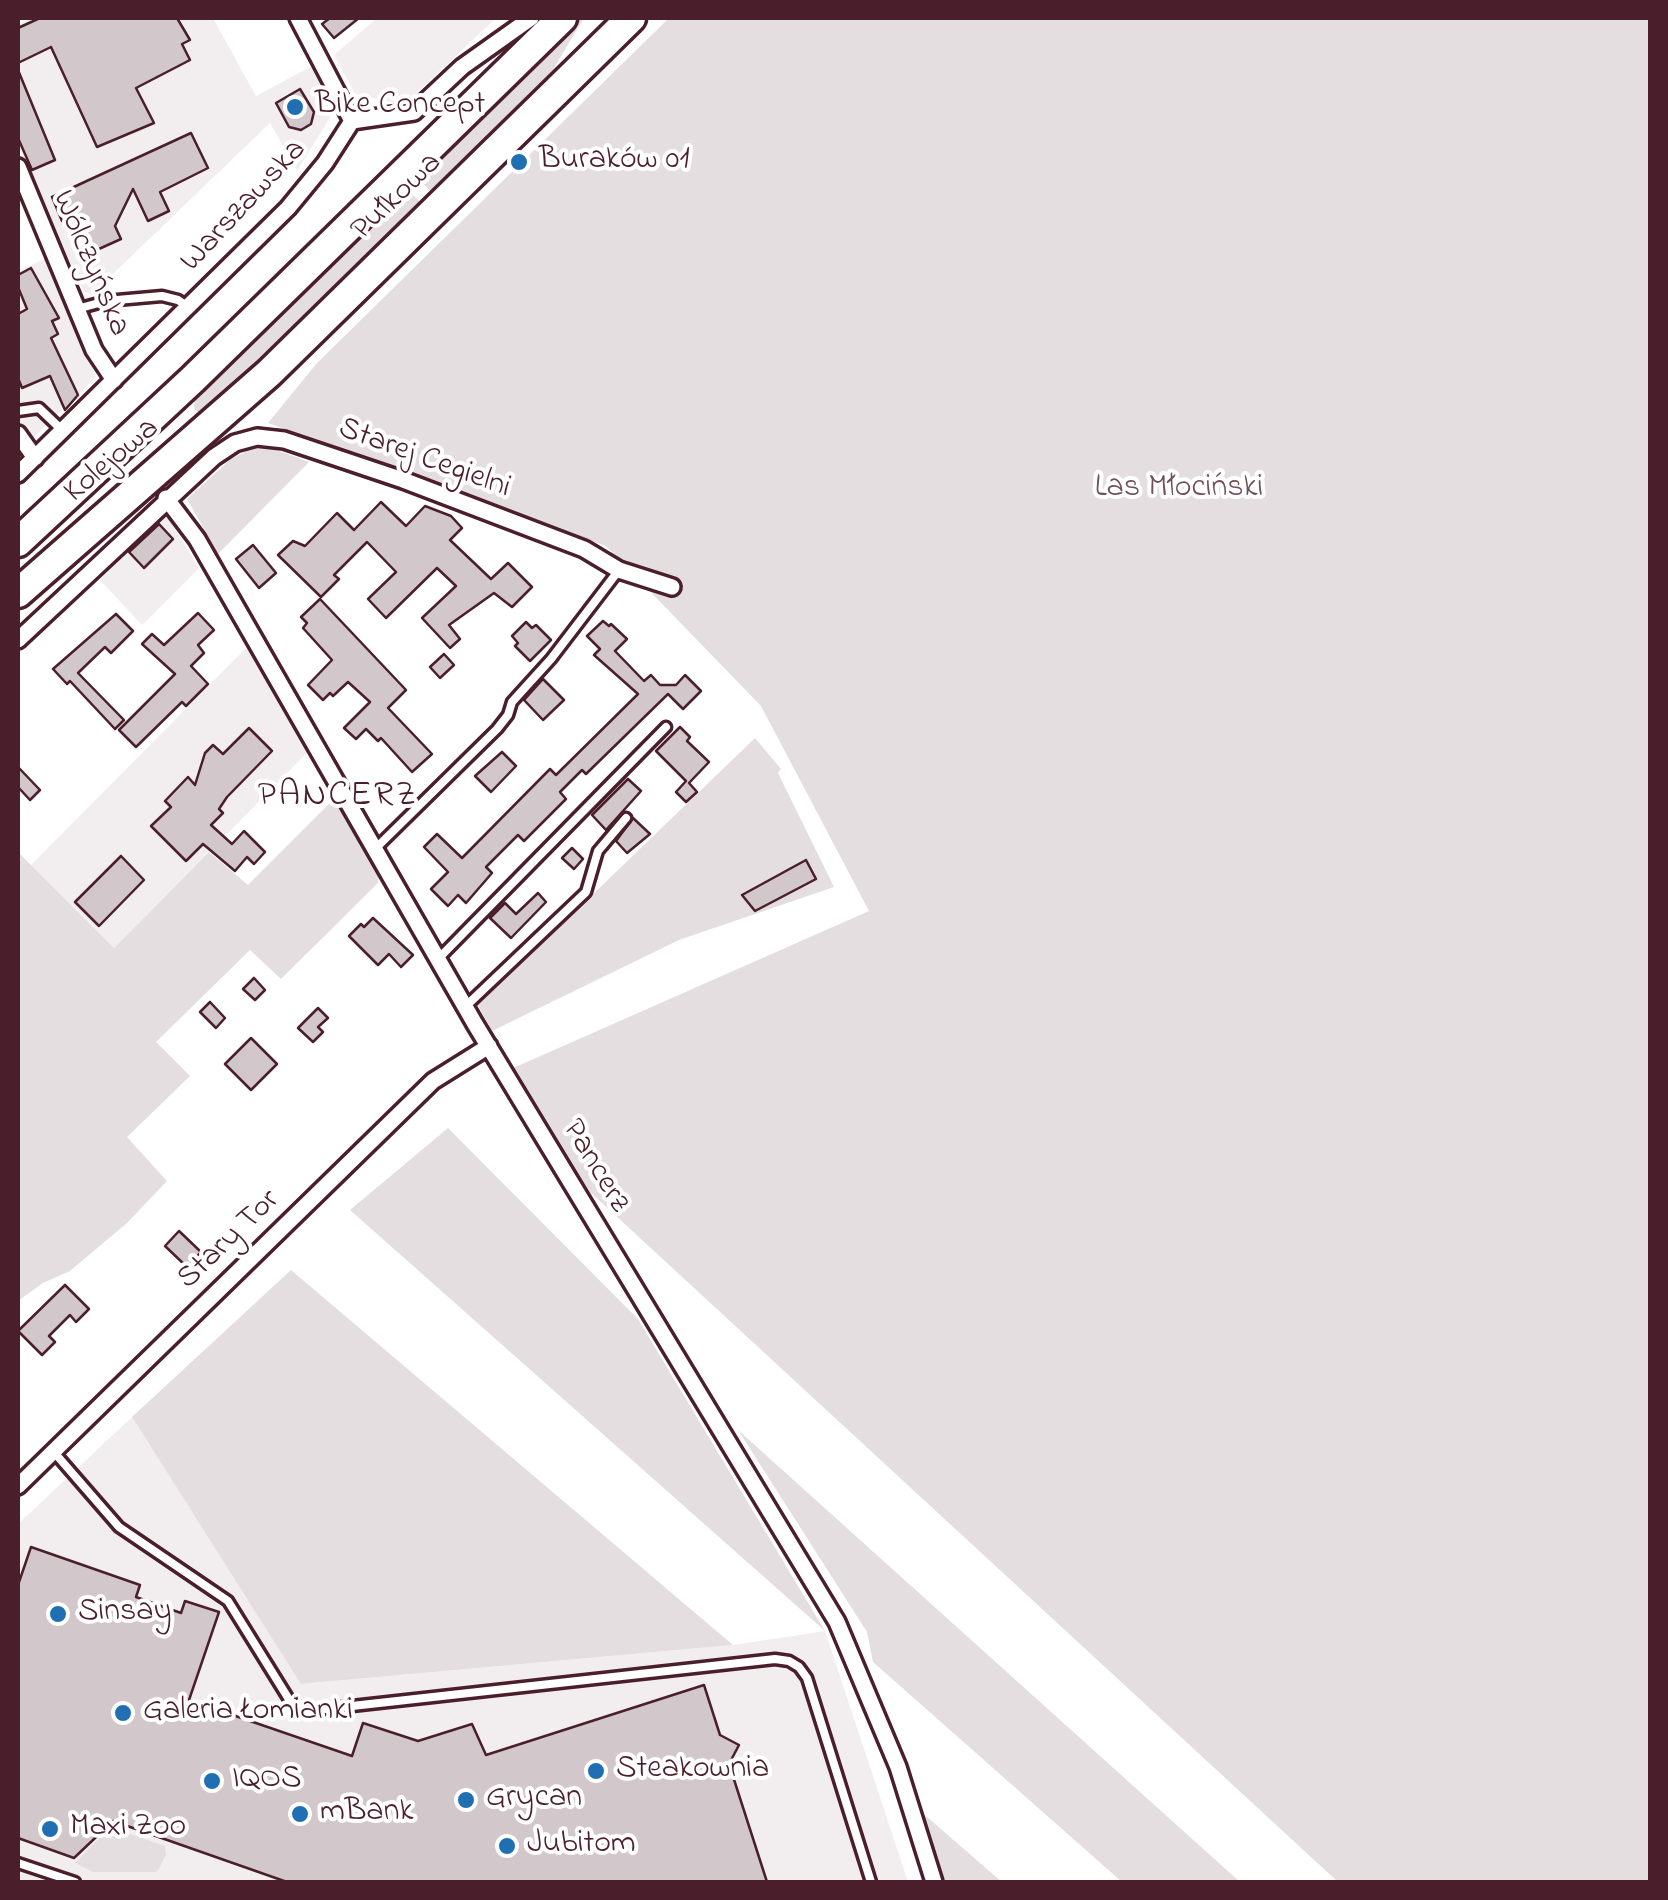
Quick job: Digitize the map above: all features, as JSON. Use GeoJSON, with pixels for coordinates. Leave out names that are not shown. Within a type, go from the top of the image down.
{"type":"FeatureCollection","features":[{"type":"Feature","properties":{"kind":"highway","name":"Pułkowa"},"geometry":{"type":"LineString","coordinates":[[176,395],[562,18]]}},
{"type":"Feature","properties":{"kind":"highway","name":"Pułkowa"},"geometry":{"type":"LineString","coordinates":[[210,425],[282,360],[631,18]]}},
{"type":"Feature","properties":{"kind":"highway","name":"Kolejowa"},"geometry":{"type":"LineString","coordinates":[[18,542],[176,395]]}},
{"type":"Feature","properties":{"kind":"highway","name":"Kolejowa"},"geometry":{"type":"LineString","coordinates":[[18,593],[210,425]]}},
{"type":"Feature","properties":{"kind":"street"},"geometry":{"type":"LineString","coordinates":[[298,18],[352,121],[418,110],[462,67],[531,18]]}},
{"type":"Feature","properties":{"kind":"street","name":"Warszawska"},"geometry":{"type":"LineString","coordinates":[[18,474],[298,198],[352,121]]}},
{"type":"Feature","properties":{"kind":"street","name":"Wólczyńska"},"geometry":{"type":"LineString","coordinates":[[18,167],[98,358],[114,380]]}},
{"type":"Feature","properties":{"kind":"street"},"geometry":{"type":"LineString","coordinates":[[18,434],[34,458]]}},
{"type":"Feature","properties":{"kind":"street","name":"Starej Cegielni"},"geometry":{"type":"LineString","coordinates":[[18,640],[214,456],[235,443],[257,437],[275,438],[466,503],[584,549],[619,570],[672,587]]}},
{"type":"Feature","properties":{"kind":"street","name":"Pancerz"},"geometry":{"type":"LineString","coordinates":[[166,498],[196,539],[488,1046],[837,1622],[898,1767],[934,1882]]}},
{"type":"Feature","properties":{"kind":"street","name":"Stary Tor"},"geometry":{"type":"LineString","coordinates":[[18,1486],[433,1082],[488,1046]]}},
{"type":"Feature","properties":{"kind":"lane"},"geometry":{"type":"LineString","coordinates":[[76,309],[106,300],[162,296],[188,307]]}},
{"type":"Feature","properties":{"kind":"lane"},"geometry":{"type":"LineString","coordinates":[[18,411],[38,408],[63,431]]}},
{"type":"Feature","properties":{"kind":"lane"},"geometry":{"type":"LineString","coordinates":[[376,848],[497,729],[508,716],[512,702],[551,659],[619,570]]}},
{"type":"Feature","properties":{"kind":"lane"},"geometry":{"type":"LineString","coordinates":[[439,958],[666,726]]}},
{"type":"Feature","properties":{"kind":"lane"},"geometry":{"type":"LineString","coordinates":[[466,1006],[586,892],[598,852],[626,818]]}},
{"type":"Feature","properties":{"kind":"lane"},"geometry":{"type":"LineString","coordinates":[[53,1451],[119,1527],[228,1600],[290,1701],[307,1711],[775,1659],[789,1661],[807,1678],[871,1882]]}},
{"type":"Feature","properties":{"kind":"lane"},"geometry":{"type":"LineString","coordinates":[[18,1863],[74,1882]]}},
{"type":"Feature","properties":{"kind":"shaded area"},"geometry":{"type":"Polygon","coordinates":[[[31,18],[213,18],[256,96],[314,65],[334,111],[297,171],[270,123],[92,294],[83,291],[18,146],[18,25],[31,18]]]}},
{"type":"Feature","properties":{"kind":"shaded area"},"geometry":{"type":"Polygon","coordinates":[[[377,18],[496,18],[404,105],[355,94],[334,55],[377,18]]]}},
{"type":"Feature","properties":{"kind":"shaded area"},"geometry":{"type":"Polygon","coordinates":[[[47,258],[96,377],[27,444],[18,421],[18,271],[47,258]]]}},
{"type":"Feature","properties":{"kind":"shaded area"},"geometry":{"type":"Polygon","coordinates":[[[163,517],[169,519],[199,568],[142,625],[100,580],[163,517]]]}},
{"type":"Feature","properties":{"kind":"shaded area"},"geometry":{"type":"Polygon","coordinates":[[[247,647],[307,753],[114,948],[31,865],[247,647]]]}},
{"type":"Feature","properties":{"kind":"shaded area"},"geometry":{"type":"Polygon","coordinates":[[[132,1417],[302,1684],[733,1645],[825,1631],[908,1882],[18,1882],[18,1524],[132,1417]]]}},
{"type":"Feature","properties":{"kind":"green space"},"geometry":{"type":"Polygon","coordinates":[[[577,18],[584,18],[537,96],[437,197],[416,177],[577,18]]]}},
{"type":"Feature","properties":{"kind":"green space","name":"Las Młociński"},"geometry":{"type":"Polygon","coordinates":[[[669,18],[1650,18],[1650,1882],[1338,1882],[589,1191],[511,1069],[869,911],[761,706],[606,546],[268,423],[317,363],[669,18]]]}},
{"type":"Feature","properties":{"kind":"green space"},"geometry":{"type":"Polygon","coordinates":[[[405,187],[425,207],[208,412],[197,412],[195,394],[405,187]]]}},
{"type":"Feature","properties":{"kind":"green space"},"geometry":{"type":"Polygon","coordinates":[[[261,444],[309,462],[218,554],[187,499],[231,459],[261,444]]]}},
{"type":"Feature","properties":{"kind":"green space"},"geometry":{"type":"Polygon","coordinates":[[[755,738],[781,769],[778,773],[834,887],[679,940],[492,1031],[478,1005],[755,738]]]}},
{"type":"Feature","properties":{"kind":"green space"},"geometry":{"type":"Polygon","coordinates":[[[335,798],[379,872],[378,883],[281,979],[250,950],[156,1042],[190,1076],[127,1137],[167,1181],[127,1223],[70,1271],[43,1283],[18,1301],[18,852],[114,948],[209,852],[248,885],[335,798]]]}},
{"type":"Feature","properties":{"kind":"green space"},"geometry":{"type":"Polygon","coordinates":[[[448,1128],[638,1319],[825,1631],[350,1210],[448,1128]]]}},
{"type":"Feature","properties":{"kind":"green space"},"geometry":{"type":"Polygon","coordinates":[[[291,1270],[733,1645],[301,1684],[132,1417],[291,1270]]]}},
{"type":"Feature","properties":{"kind":"green space"},"geometry":{"type":"Polygon","coordinates":[[[738,1430],[1240,1882],[1122,1882],[873,1662],[867,1632],[738,1430]]]}},
{"type":"Feature","properties":{"kind":"green space"},"geometry":{"type":"Polygon","coordinates":[[[919,1810],[1002,1882],[942,1882],[919,1810]]]}},
{"type":"Feature","properties":{"kind":"green space"},"geometry":{"type":"Polygon","coordinates":[[[110,1827],[165,1846],[166,1855],[157,1872],[93,1872],[75,1863],[110,1827]]]}},
{"type":"Feature","properties":{"kind":"building"},"geometry":{"type":"Polygon","coordinates":[[[40,18],[177,18],[190,40],[182,44],[190,60],[136,88],[154,123],[97,147],[51,47],[18,63],[18,28],[40,18]]]}},
{"type":"Feature","properties":{"kind":"building"},"geometry":{"type":"Polygon","coordinates":[[[330,18],[359,18],[334,38],[322,24],[330,18]]]}},
{"type":"Feature","properties":{"kind":"building"},"geometry":{"type":"Polygon","coordinates":[[[18,70],[55,160],[32,170],[18,138],[18,70]]]}},
{"type":"Feature","properties":{"kind":"building","name":"Bike Concept"},"geometry":{"type":"Polygon","coordinates":[[[300,89],[314,112],[311,124],[301,130],[289,127],[276,103],[300,89]]]}},
{"type":"Feature","properties":{"kind":"building"},"geometry":{"type":"Polygon","coordinates":[[[191,133],[208,168],[160,192],[169,211],[148,221],[133,189],[115,226],[121,239],[90,253],[73,216],[62,221],[52,197],[191,133]]]}},
{"type":"Feature","properties":{"kind":"building"},"geometry":{"type":"Polygon","coordinates":[[[31,268],[59,318],[52,321],[58,334],[51,338],[78,395],[65,410],[50,376],[22,388],[18,378],[18,314],[27,309],[18,287],[18,275],[31,268]]]}},
{"type":"Feature","properties":{"kind":"building"},"geometry":{"type":"Polygon","coordinates":[[[381,502],[406,526],[425,506],[451,516],[462,528],[450,540],[491,579],[508,563],[532,587],[512,607],[494,593],[449,625],[460,639],[450,648],[422,618],[456,586],[437,568],[386,618],[368,599],[396,572],[367,542],[334,575],[339,579],[321,597],[278,555],[293,541],[305,546],[337,513],[354,530],[381,502]]]}},
{"type":"Feature","properties":{"kind":"building"},"geometry":{"type":"Polygon","coordinates":[[[159,524],[173,539],[144,568],[129,552],[159,524]]]}},
{"type":"Feature","properties":{"kind":"building"},"geometry":{"type":"Polygon","coordinates":[[[253,545],[276,573],[259,588],[236,559],[253,545]]]}},
{"type":"Feature","properties":{"kind":"building"},"geometry":{"type":"Polygon","coordinates":[[[320,599],[406,690],[388,708],[432,754],[412,772],[381,738],[378,741],[366,729],[356,739],[344,728],[370,702],[348,682],[323,700],[308,685],[332,660],[303,628],[307,623],[301,617],[320,599]]]}},
{"type":"Feature","properties":{"kind":"building"},"geometry":{"type":"Polygon","coordinates":[[[198,613],[214,630],[198,645],[204,653],[191,666],[208,684],[186,706],[182,702],[136,747],[119,730],[175,674],[142,644],[152,634],[164,645],[198,613]]]}},
{"type":"Feature","properties":{"kind":"building"},"geometry":{"type":"Polygon","coordinates":[[[116,614],[133,631],[111,653],[105,647],[78,673],[124,720],[115,729],[70,681],[67,684],[53,669],[116,614]]]}},
{"type":"Feature","properties":{"kind":"building"},"geometry":{"type":"Polygon","coordinates":[[[603,621],[627,639],[615,651],[644,681],[651,675],[660,685],[676,685],[685,675],[701,691],[683,709],[668,694],[586,774],[582,770],[560,792],[566,799],[524,841],[518,835],[486,867],[492,873],[466,903],[458,895],[448,906],[431,889],[448,872],[424,847],[437,834],[462,858],[550,769],[556,775],[638,694],[594,655],[600,649],[587,636],[603,621]]]}},
{"type":"Feature","properties":{"kind":"building"},"geometry":{"type":"Polygon","coordinates":[[[526,622],[532,628],[536,625],[551,640],[530,661],[515,646],[518,643],[512,636],[526,622]]]}},
{"type":"Feature","properties":{"kind":"building"},"geometry":{"type":"Polygon","coordinates":[[[444,654],[454,665],[440,678],[430,667],[444,654]]]}},
{"type":"Feature","properties":{"kind":"building"},"geometry":{"type":"Polygon","coordinates":[[[543,679],[564,700],[543,720],[524,700],[543,679]]]}},
{"type":"Feature","properties":{"kind":"building"},"geometry":{"type":"Polygon","coordinates":[[[680,727],[690,737],[687,741],[709,762],[689,783],[697,792],[686,802],[676,792],[686,781],[656,751],[680,727]]]}},
{"type":"Feature","properties":{"kind":"building"},"geometry":{"type":"Polygon","coordinates":[[[249,728],[272,751],[227,797],[219,809],[223,813],[211,825],[232,844],[244,831],[265,852],[254,864],[247,857],[235,871],[203,844],[186,861],[151,826],[171,807],[165,801],[188,777],[195,785],[205,753],[213,745],[223,754],[249,728]]]}},
{"type":"Feature","properties":{"kind":"building"},"geometry":{"type":"Polygon","coordinates":[[[502,752],[516,766],[491,792],[475,776],[502,752]]]}},
{"type":"Feature","properties":{"kind":"building"},"geometry":{"type":"Polygon","coordinates":[[[18,767],[40,790],[30,800],[18,787],[18,767]]]}},
{"type":"Feature","properties":{"kind":"building"},"geometry":{"type":"Polygon","coordinates":[[[628,779],[641,791],[606,830],[592,815],[628,779]]]}},
{"type":"Feature","properties":{"kind":"building"},"geometry":{"type":"Polygon","coordinates":[[[633,818],[650,834],[627,853],[616,841],[633,818]]]}},
{"type":"Feature","properties":{"kind":"building"},"geometry":{"type":"Polygon","coordinates":[[[572,848],[583,859],[574,869],[562,858],[572,848]]]}},
{"type":"Feature","properties":{"kind":"building"},"geometry":{"type":"Polygon","coordinates":[[[121,856],[144,880],[99,926],[75,902],[121,856]]]}},
{"type":"Feature","properties":{"kind":"building"},"geometry":{"type":"Polygon","coordinates":[[[806,860],[816,879],[755,911],[742,895],[806,860]]]}},
{"type":"Feature","properties":{"kind":"building"},"geometry":{"type":"Polygon","coordinates":[[[538,893],[546,902],[511,938],[490,918],[505,903],[516,914],[538,893]]]}},
{"type":"Feature","properties":{"kind":"building"},"geometry":{"type":"Polygon","coordinates":[[[373,918],[413,955],[401,967],[389,954],[378,965],[349,936],[373,918]]]}},
{"type":"Feature","properties":{"kind":"building"},"geometry":{"type":"Polygon","coordinates":[[[254,978],[265,990],[255,1000],[243,989],[254,978]]]}},
{"type":"Feature","properties":{"kind":"building"},"geometry":{"type":"Polygon","coordinates":[[[210,1002],[225,1018],[216,1028],[200,1012],[210,1002]]]}},
{"type":"Feature","properties":{"kind":"building"},"geometry":{"type":"Polygon","coordinates":[[[318,1008],[328,1018],[318,1027],[323,1032],[313,1042],[298,1028],[318,1008]]]}},
{"type":"Feature","properties":{"kind":"building"},"geometry":{"type":"Polygon","coordinates":[[[251,1038],[277,1064],[251,1090],[225,1064],[251,1038]]]}},
{"type":"Feature","properties":{"kind":"building"},"geometry":{"type":"Polygon","coordinates":[[[179,1231],[201,1252],[187,1267],[165,1246],[179,1231]]]}},
{"type":"Feature","properties":{"kind":"building"},"geometry":{"type":"Polygon","coordinates":[[[65,1285],[89,1309],[76,1322],[70,1315],[49,1336],[55,1342],[42,1355],[18,1331],[65,1285]]]}},
{"type":"Feature","properties":{"kind":"building","name":"Galeria Łomianki"},"geometry":{"type":"Polygon","coordinates":[[[31,1547],[140,1585],[136,1597],[181,1613],[185,1601],[219,1612],[189,1700],[352,1756],[363,1723],[418,1741],[472,1724],[486,1755],[704,1685],[720,1735],[739,1745],[729,1764],[767,1882],[287,1882],[113,1821],[74,1858],[18,1838],[18,1585],[31,1547]]]}},
{"type":"Feature","properties":{"kind":"place","name":"Bike Concept"},"geometry":{"type":"Point","coordinates":[295,107]}},
{"type":"Feature","properties":{"kind":"place","name":"Buraków 01"},"geometry":{"type":"Point","coordinates":[519,162]}},
{"type":"Feature","properties":{"kind":"place","name":"Sinsay"},"geometry":{"type":"Point","coordinates":[58,1614]}},
{"type":"Feature","properties":{"kind":"place","name":"Galeria Łomianki"},"geometry":{"type":"Point","coordinates":[123,1713]}},
{"type":"Feature","properties":{"kind":"place","name":"Steakownia"},"geometry":{"type":"Point","coordinates":[596,1771]}},
{"type":"Feature","properties":{"kind":"place","name":"IQOS"},"geometry":{"type":"Point","coordinates":[212,1781]}},
{"type":"Feature","properties":{"kind":"place","name":"Grycan"},"geometry":{"type":"Point","coordinates":[466,1800]}},
{"type":"Feature","properties":{"kind":"place","name":"mBank"},"geometry":{"type":"Point","coordinates":[300,1814]}},
{"type":"Feature","properties":{"kind":"place","name":"Maxi Zoo"},"geometry":{"type":"Point","coordinates":[50,1829]}},
{"type":"Feature","properties":{"kind":"place","name":"Jubitom"},"geometry":{"type":"Point","coordinates":[507,1846]}},
{"type":"Feature","properties":{"kind":"district","name":"PANCERZ"},"geometry":{"type":"Point","coordinates":[338,798]}}]}
